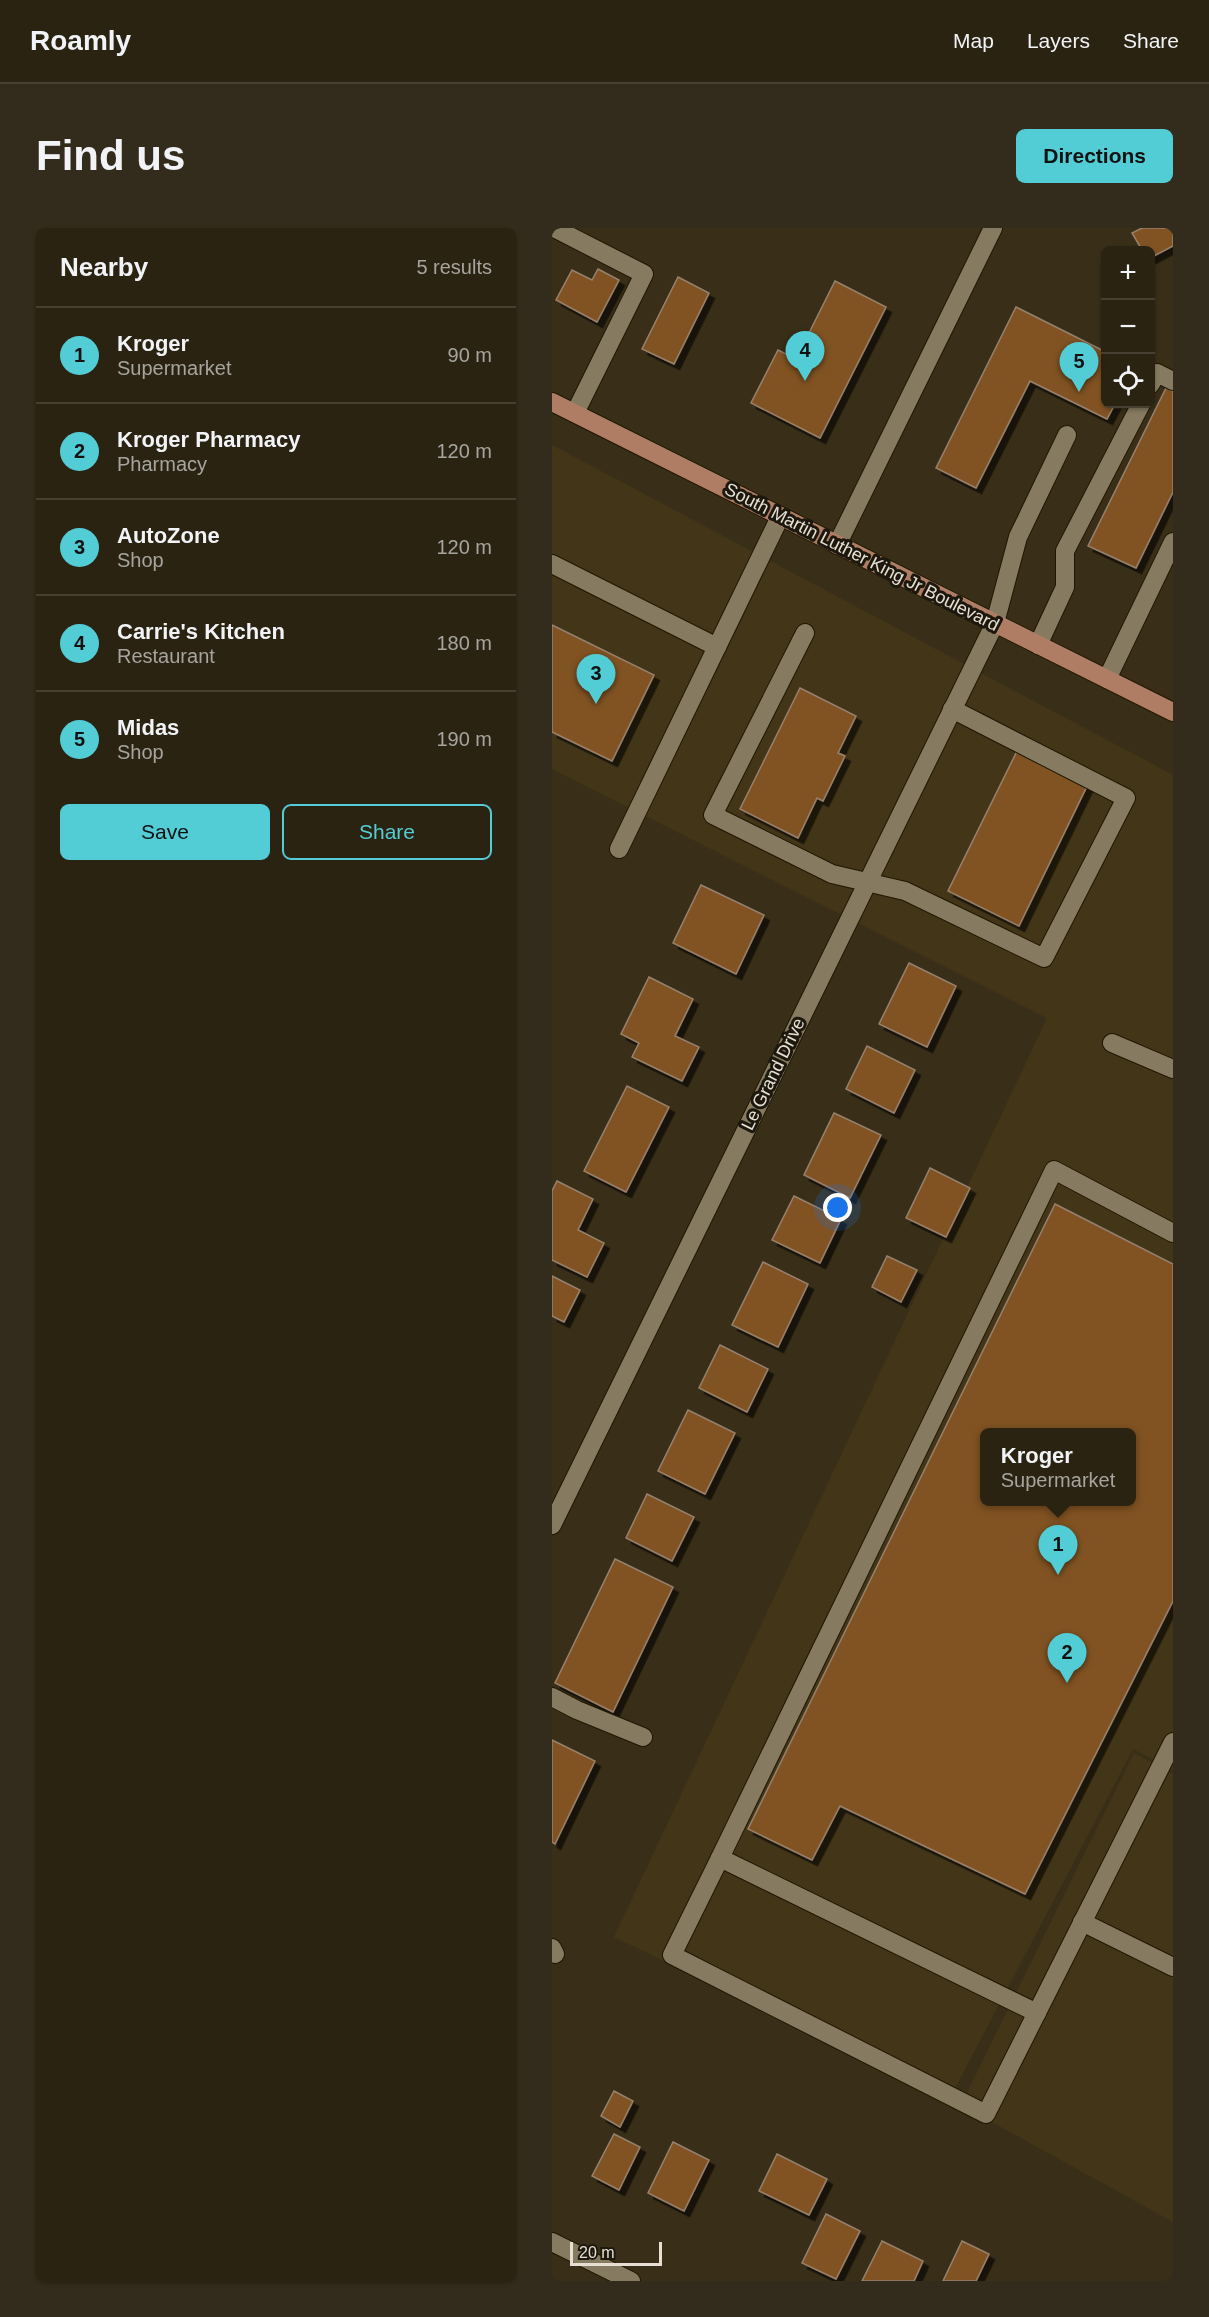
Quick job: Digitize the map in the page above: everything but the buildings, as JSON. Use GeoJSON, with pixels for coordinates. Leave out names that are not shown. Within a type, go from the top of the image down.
{"type":"FeatureCollection","features":[{"type":"Feature","properties":{"kind":"main road","name":"South Martin Luther King Jr Boulevard"},"geometry":{"type":"LineString","coordinates":[[552,402],[780,518],[1173,712]]}},
{"type":"Feature","properties":{"kind":"street"},"geometry":{"type":"LineString","coordinates":[[554,228],[644,274],[575,413]]}},
{"type":"Feature","properties":{"kind":"street"},"geometry":{"type":"LineString","coordinates":[[837,545],[993,228]]}},
{"type":"Feature","properties":{"kind":"street"},"geometry":{"type":"LineString","coordinates":[[1155,376],[1157,373],[1173,381]]}},
{"type":"Feature","properties":{"kind":"street"},"geometry":{"type":"LineString","coordinates":[[1038,645],[1065,587],[1065,551],[1139,408]]}},
{"type":"Feature","properties":{"kind":"street","name":"Le Grand Drive"},"geometry":{"type":"LineString","coordinates":[[552,1525],[995,623],[1018,537],[1067,435]]}},
{"type":"Feature","properties":{"kind":"street"},"geometry":{"type":"LineString","coordinates":[[619,849],[780,518]]}},
{"type":"Feature","properties":{"kind":"street"},"geometry":{"type":"LineString","coordinates":[[1107,679],[1173,542]]}},
{"type":"Feature","properties":{"kind":"street"},"geometry":{"type":"LineString","coordinates":[[552,564],[717,647]]}},
{"type":"Feature","properties":{"kind":"street"},"geometry":{"type":"LineString","coordinates":[[805,633],[713,815],[832,874],[905,891],[1044,958],[1126,798],[952,709]]}},
{"type":"Feature","properties":{"kind":"street"},"geometry":{"type":"LineString","coordinates":[[1112,1043],[1173,1069]]}},
{"type":"Feature","properties":{"kind":"street"},"geometry":{"type":"LineString","coordinates":[[1173,1233],[1054,1170],[672,1955],[986,2114],[1173,1742]]}},
{"type":"Feature","properties":{"kind":"street"},"geometry":{"type":"LineString","coordinates":[[552,1697],[577,1710],[644,1737]]}},
{"type":"Feature","properties":{"kind":"street"},"geometry":{"type":"LineString","coordinates":[[720,1858],[1037,2013]]}},
{"type":"Feature","properties":{"kind":"street"},"geometry":{"type":"LineString","coordinates":[[1082,1922],[1173,1966]]}},
{"type":"Feature","properties":{"kind":"street"},"geometry":{"type":"LineString","coordinates":[[552,2242],[630,2281]]}},
{"type":"Feature","properties":{"kind":"shaded area"},"geometry":{"type":"Polygon","coordinates":[[[552,445],[1173,775],[1173,1770],[1133,1749],[950,2098],[614,1937],[1047,1018],[552,769],[552,445]]]}},
{"type":"Feature","properties":{"kind":"shaded area"},"geometry":{"type":"Polygon","coordinates":[[[1134,1753],[1173,1774],[1173,2222],[961,2105],[1134,1753]]]}},
{"type":"Feature","properties":{"kind":"place","name":"Carrie's Kitchen"},"geometry":{"type":"Point","coordinates":[805,381]}},
{"type":"Feature","properties":{"kind":"place","name":"Midas"},"geometry":{"type":"Point","coordinates":[1079,392]}},
{"type":"Feature","properties":{"kind":"place","name":"AutoZone"},"geometry":{"type":"Point","coordinates":[596,704]}},
{"type":"Feature","properties":{"kind":"place","name":"Kroger"},"geometry":{"type":"Point","coordinates":[1058,1575]}},
{"type":"Feature","properties":{"kind":"place","name":"Kroger Pharmacy"},"geometry":{"type":"Point","coordinates":[1067,1683]}}]}
